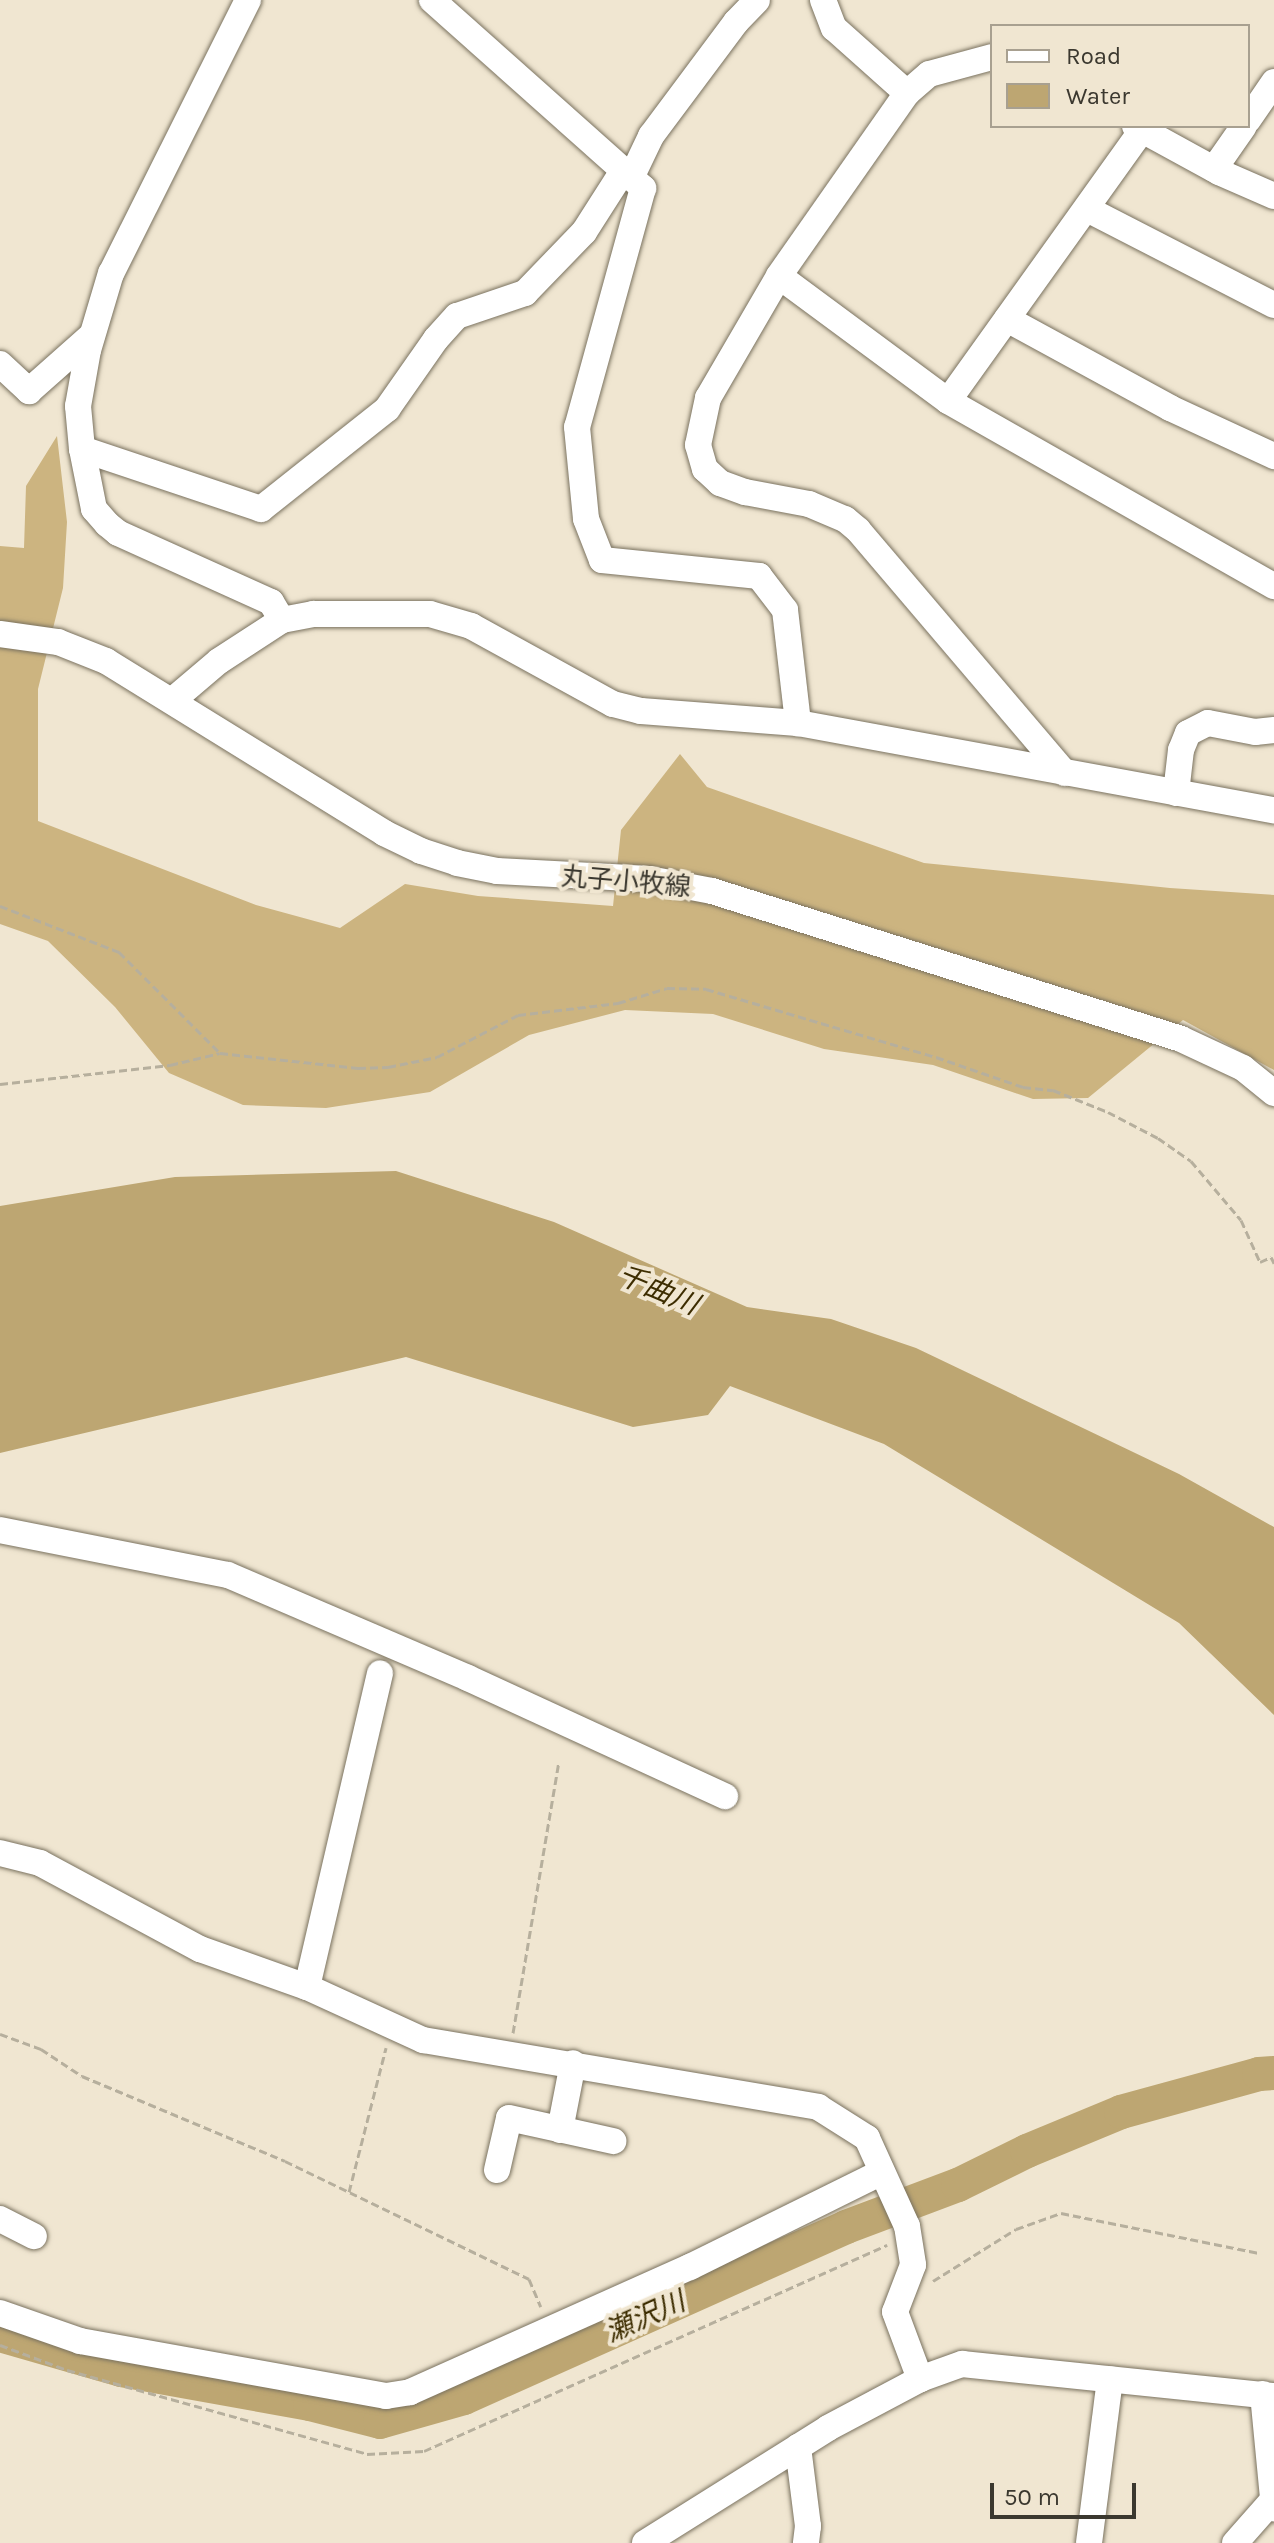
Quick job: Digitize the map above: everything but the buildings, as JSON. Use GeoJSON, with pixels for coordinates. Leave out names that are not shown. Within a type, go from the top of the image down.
{"type":"FeatureCollection","features":[{"type":"Feature","properties":{"kind":"street"},"geometry":{"type":"LineString","coordinates":[[248,0],[111,273],[92,335],[78,406],[82,449],[94,509],[107,524],[130,539],[271,602],[282,620]]}},
{"type":"Feature","properties":{"kind":"street"},"geometry":{"type":"LineString","coordinates":[[432,0],[643,188],[577,427],[586,519],[602,560],[759,576],[785,610],[798,723]]}},
{"type":"Feature","properties":{"kind":"street"},"geometry":{"type":"LineString","coordinates":[[82,449],[261,509],[387,409],[436,339],[457,316],[525,293],[584,232],[736,22],[757,0]]}},
{"type":"Feature","properties":{"kind":"street"},"geometry":{"type":"LineString","coordinates":[[823,0],[834,28],[907,93]]}},
{"type":"Feature","properties":{"kind":"street"},"geometry":{"type":"LineString","coordinates":[[990,58],[929,74],[907,93],[779,276],[701,415],[698,445],[705,469],[720,483],[745,492],[809,504],[845,519],[858,530],[1065,773]]}},
{"type":"Feature","properties":{"kind":"street"},"geometry":{"type":"LineString","coordinates":[[1250,117],[1274,82]]}},
{"type":"Feature","properties":{"kind":"street"},"geometry":{"type":"LineString","coordinates":[[948,401],[1087,209],[1138,128],[1214,169],[1274,196]]}},
{"type":"Feature","properties":{"kind":"street"},"geometry":{"type":"LineString","coordinates":[[1214,169],[1243,128]]}},
{"type":"Feature","properties":{"kind":"street"},"geometry":{"type":"LineString","coordinates":[[1087,209],[1274,305]]}},
{"type":"Feature","properties":{"kind":"street"},"geometry":{"type":"LineString","coordinates":[[779,276],[948,401],[1274,586]]}},
{"type":"Feature","properties":{"kind":"street"},"geometry":{"type":"LineString","coordinates":[[1007,319],[1170,408],[1274,456]]}},
{"type":"Feature","properties":{"kind":"street"},"geometry":{"type":"LineString","coordinates":[[0,364],[29,391],[92,335]]}},
{"type":"Feature","properties":{"kind":"street"},"geometry":{"type":"LineString","coordinates":[[173,700],[219,661],[282,620],[313,614],[430,614],[471,626],[613,704],[672,715],[798,723],[1274,810]]}},
{"type":"Feature","properties":{"kind":"street","name":"丸子小牧線"},"geometry":{"type":"LineString","coordinates":[[0,634],[58,642],[84,650],[173,700],[384,833],[421,851],[457,863],[497,871],[649,879],[712,891],[1181,1039],[1243,1068],[1274,1093]]}},
{"type":"Feature","properties":{"kind":"street"},"geometry":{"type":"LineString","coordinates":[[1176,793],[1181,750],[1188,733],[1208,723],[1255,732],[1274,730]]}},
{"type":"Feature","properties":{"kind":"street"},"geometry":{"type":"LineString","coordinates":[[0,1530],[228,1575],[468,1678],[725,1796]]}},
{"type":"Feature","properties":{"kind":"street"},"geometry":{"type":"LineString","coordinates":[[307,1987],[380,1673]]}},
{"type":"Feature","properties":{"kind":"street"},"geometry":{"type":"LineString","coordinates":[[0,1853],[40,1863],[200,1949],[307,1987],[423,2040],[573,2063],[818,2107],[867,2138],[907,2226],[913,2265],[895,2312],[920,2379]]}},
{"type":"Feature","properties":{"kind":"street"},"geometry":{"type":"LineString","coordinates":[[560,2130],[573,2063]]}},
{"type":"Feature","properties":{"kind":"street"},"geometry":{"type":"LineString","coordinates":[[497,2170],[509,2118],[613,2141]]}},
{"type":"Feature","properties":{"kind":"street"},"geometry":{"type":"LineString","coordinates":[[0,2313],[80,2341],[386,2396],[410,2392],[885,2180]]}},
{"type":"Feature","properties":{"kind":"street"},"geometry":{"type":"LineString","coordinates":[[0,2219],[34,2236]]}},
{"type":"Feature","properties":{"kind":"street"},"geometry":{"type":"LineString","coordinates":[[645,2543],[798,2447],[920,2379],[962,2364],[1268,2395],[1273,2504],[1235,2543]]}},
{"type":"Feature","properties":{"kind":"street"},"geometry":{"type":"LineString","coordinates":[[1089,2543],[1110,2379]]}},
{"type":"Feature","properties":{"kind":"street"},"geometry":{"type":"LineString","coordinates":[[798,2447],[808,2526],[806,2543]]}},
{"type":"Feature","properties":{"kind":"path"},"geometry":{"type":"LineString","coordinates":[[0,906],[119,952],[220,1053]]}},
{"type":"Feature","properties":{"kind":"path"},"geometry":{"type":"LineString","coordinates":[[0,1084],[170,1065],[220,1053],[358,1068],[388,1067],[437,1057],[478,1033],[518,1015],[618,1003],[667,988],[706,989],[936,1057],[1023,1087],[1053,1090],[1108,1112],[1158,1138],[1191,1161],[1241,1220],[1260,1262],[1271,1257],[1274,1263]]}},
{"type":"Feature","properties":{"kind":"path"},"geometry":{"type":"LineString","coordinates":[[509,2053],[559,1762]]}},
{"type":"Feature","properties":{"kind":"path"},"geometry":{"type":"LineString","coordinates":[[349,2192],[392,2026]]}},
{"type":"Feature","properties":{"kind":"path"},"geometry":{"type":"LineString","coordinates":[[0,2034],[41,2049],[82,2076],[285,2161],[529,2279],[551,2329]]}},
{"type":"Feature","properties":{"kind":"path"},"geometry":{"type":"LineString","coordinates":[[907,2281],[927,2283],[938,2279],[1016,2229],[1061,2213],[1259,2253]]}},
{"type":"Feature","properties":{"kind":"shaded area"},"geometry":{"type":"Polygon","coordinates":[[[57,436],[67,522],[63,588],[38,689],[38,821],[256,905],[340,928],[405,884],[478,896],[613,906],[621,830],[680,754],[707,787],[924,863],[1170,888],[1274,895],[1274,1070],[1183,1020],[1088,1098],[1033,1099],[933,1065],[824,1049],[713,1014],[625,1010],[529,1035],[430,1092],[326,1108],[243,1105],[169,1073],[115,1007],[48,941],[0,924],[0,546],[24,548],[26,486],[57,436]]]}},
{"type":"Feature","properties":{"kind":"water","name":"千曲川"},"geometry":{"type":"Polygon","coordinates":[[[396,1171],[554,1222],[747,1307],[831,1319],[916,1348],[1179,1474],[1274,1527],[1274,1715],[1179,1623],[884,1444],[730,1386],[708,1415],[633,1427],[406,1357],[0,1453],[0,1206],[175,1177],[396,1171]]]}},
{"type":"Feature","properties":{"kind":"waterway","name":"瀬沢川"},"geometry":{"type":"LineString","coordinates":[[0,2335],[121,2370],[310,2404],[380,2422],[464,2398],[846,2227],[958,2185],[1027,2151],[1121,2112],[1259,2074],[1274,2073]]}}]}
